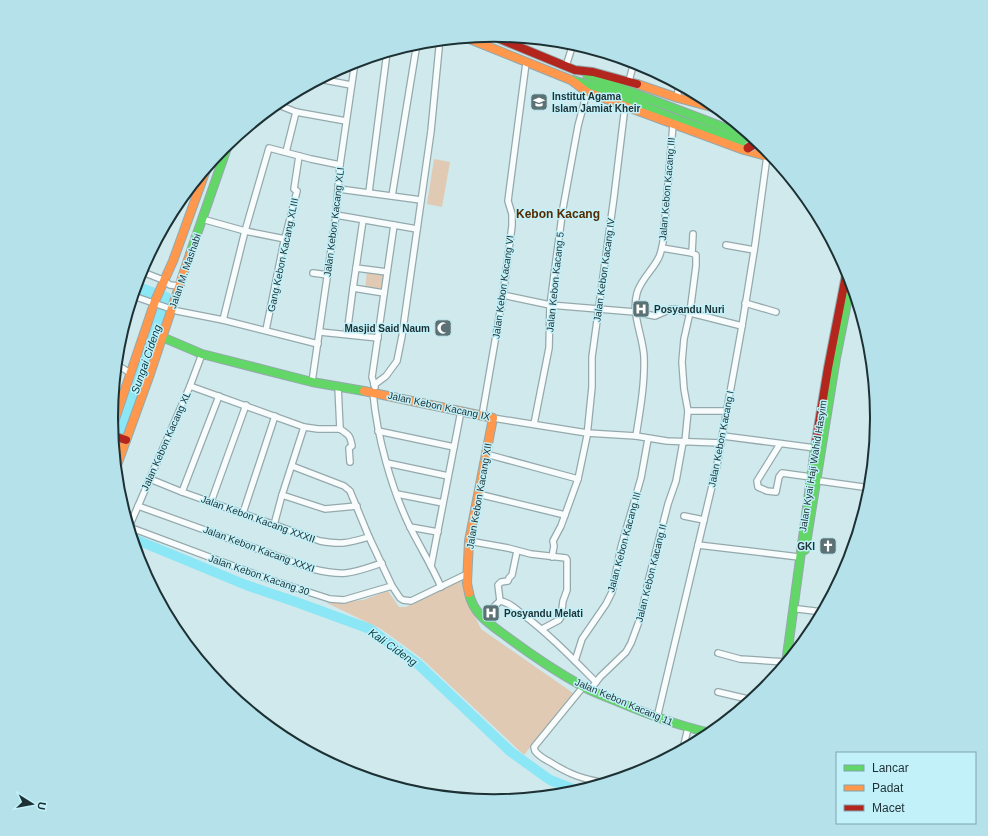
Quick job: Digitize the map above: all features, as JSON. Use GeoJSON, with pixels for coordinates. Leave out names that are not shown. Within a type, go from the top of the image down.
{"type":"FeatureCollection","features":[{"type":"Feature","properties":{"kind":"main road"},"geometry":{"type":"LineString","coordinates":[[478,43],[572,80],[585,82],[670,116],[751,145]]}},
{"type":"Feature","properties":{"kind":"main road"},"geometry":{"type":"LineString","coordinates":[[509,43],[751,145]]}},
{"type":"Feature","properties":{"kind":"main road"},"geometry":{"type":"LineString","coordinates":[[571,68],[629,81],[704,106]]}},
{"type":"Feature","properties":{"kind":"main road"},"geometry":{"type":"LineString","coordinates":[[572,80],[587,92],[672,125],[751,145]]}},
{"type":"Feature","properties":{"kind":"main road","name":"Jalan M. Mashabi"},"geometry":{"type":"LineString","coordinates":[[119,433],[162,337],[170,309],[224,156]]}},
{"type":"Feature","properties":{"kind":"main road"},"geometry":{"type":"LineString","coordinates":[[118,429],[130,373],[201,183]]}},
{"type":"Feature","properties":{"kind":"main road","name":"Jalan Kyai Haji Wahid Hasyim"},"geometry":{"type":"LineString","coordinates":[[813,479],[815,448],[845,283]]}},
{"type":"Feature","properties":{"kind":"main road","name":"Jalan Kyai Haji Wahid Hasyim"},"geometry":{"type":"LineString","coordinates":[[787,653],[798,557],[849,294]]}},
{"type":"Feature","properties":{"kind":"main road","name":"Jalan Kebon Kacang IX"},"geometry":{"type":"LineString","coordinates":[[162,337],[202,354],[312,382],[374,390],[493,418]]}},
{"type":"Feature","properties":{"kind":"main road","name":"Jalan Kebon Kacang XII"},"geometry":{"type":"LineString","coordinates":[[470,599],[467,583],[469,541],[493,418]]}},
{"type":"Feature","properties":{"kind":"main road","name":"Jalan Kyai Haji Wahid Hasyim"},"geometry":{"type":"LineString","coordinates":[[794,644],[808,511]]}},
{"type":"Feature","properties":{"kind":"main road","name":"Jalan Kebon Kacang 11"},"geometry":{"type":"LineString","coordinates":[[470,599],[482,618],[532,655],[590,686],[657,718],[703,731]]}},
{"type":"Feature","properties":{"kind":"street"},"geometry":{"type":"LineString","coordinates":[[374,390],[397,361],[402,336],[432,124],[439,46]]}},
{"type":"Feature","properties":{"kind":"street"},"geometry":{"type":"LineString","coordinates":[[392,196],[416,50]]}},
{"type":"Feature","properties":{"kind":"street"},"geometry":{"type":"LineString","coordinates":[[571,68],[572,50]]}},
{"type":"Feature","properties":{"kind":"street"},"geometry":{"type":"LineString","coordinates":[[369,192],[386,58]]}},
{"type":"Feature","properties":{"kind":"street","name":"Jalan Kebon Kacang VI"},"geometry":{"type":"LineString","coordinates":[[482,416],[512,226],[512,214],[508,201],[526,62]]}},
{"type":"Feature","properties":{"kind":"street"},"geometry":{"type":"LineString","coordinates":[[629,81],[632,69]]}},
{"type":"Feature","properties":{"kind":"street","name":"Jalan Kebon Kacang XLI"},"geometry":{"type":"LineString","coordinates":[[312,382],[328,275],[339,189],[340,165],[354,70]]}},
{"type":"Feature","properties":{"kind":"street"},"geometry":{"type":"LineString","coordinates":[[328,81],[351,86]]}},
{"type":"Feature","properties":{"kind":"street"},"geometry":{"type":"LineString","coordinates":[[678,90],[678,98]]}},
{"type":"Feature","properties":{"kind":"street","name":"Jalan Kebon Kacang 5"},"geometry":{"type":"LineString","coordinates":[[534,424],[549,348],[550,305],[568,176],[578,126],[587,92]]}},
{"type":"Feature","properties":{"kind":"street","name":"Jalan Kebon Kacang IV"},"geometry":{"type":"LineString","coordinates":[[552,557],[554,546],[553,541],[561,526],[578,479],[587,433],[592,383],[592,357],[625,106]]}},
{"type":"Feature","properties":{"kind":"street"},"geometry":{"type":"LineString","coordinates":[[283,107],[296,112],[346,121]]}},
{"type":"Feature","properties":{"kind":"street"},"geometry":{"type":"LineString","coordinates":[[286,152],[296,112]]}},
{"type":"Feature","properties":{"kind":"street","name":"Jalan Kebon Kacang III"},"geometry":{"type":"LineString","coordinates":[[636,436],[642,394],[644,364],[642,346],[634,312],[636,294],[647,273],[659,257],[662,248],[672,125]]}},
{"type":"Feature","properties":{"kind":"street"},"geometry":{"type":"LineString","coordinates":[[223,320],[245,231],[269,148],[340,165]]}},
{"type":"Feature","properties":{"kind":"street","name":"Gang Kebon Kacang XLIII"},"geometry":{"type":"LineString","coordinates":[[266,330],[285,238],[297,191],[294,189],[299,156]]}},
{"type":"Feature","properties":{"kind":"street","name":"Jalan Kebon Kacang I"},"geometry":{"type":"LineString","coordinates":[[657,718],[723,436],[769,162]]}},
{"type":"Feature","properties":{"kind":"street"},"geometry":{"type":"LineString","coordinates":[[339,189],[421,200]]}},
{"type":"Feature","properties":{"kind":"street"},"geometry":{"type":"LineString","coordinates":[[336,215],[417,228]]}},
{"type":"Feature","properties":{"kind":"street"},"geometry":{"type":"LineString","coordinates":[[202,219],[245,231],[285,238]]}},
{"type":"Feature","properties":{"kind":"street"},"geometry":{"type":"LineString","coordinates":[[346,334],[363,220]]}},
{"type":"Feature","properties":{"kind":"street"},"geometry":{"type":"LineString","coordinates":[[394,225],[372,377],[378,431],[397,494],[410,527],[441,587]]}},
{"type":"Feature","properties":{"kind":"street","name":"Jalan Kebon Kacang II"},"geometry":{"type":"LineString","coordinates":[[593,780],[566,772],[541,757],[535,751],[534,747],[590,686],[626,652],[632,643],[641,616],[668,504],[676,481],[684,442],[688,411],[684,389],[682,362],[684,339],[690,312],[696,266],[696,255],[692,253],[693,234]]}},
{"type":"Feature","properties":{"kind":"street"},"geometry":{"type":"LineString","coordinates":[[726,246],[754,250]]}},
{"type":"Feature","properties":{"kind":"street"},"geometry":{"type":"LineString","coordinates":[[662,248],[692,253]]}},
{"type":"Feature","properties":{"kind":"street"},"geometry":{"type":"LineString","coordinates":[[356,268],[387,272]]}},
{"type":"Feature","properties":{"kind":"street"},"geometry":{"type":"LineString","coordinates":[[313,273],[328,275]]}},
{"type":"Feature","properties":{"kind":"street"},"geometry":{"type":"LineString","coordinates":[[147,275],[170,285],[179,286]]}},
{"type":"Feature","properties":{"kind":"street"},"geometry":{"type":"LineString","coordinates":[[353,288],[384,293]]}},
{"type":"Feature","properties":{"kind":"street"},"geometry":{"type":"LineString","coordinates":[[502,295],[550,305],[634,312],[655,316],[671,308],[742,326]]}},
{"type":"Feature","properties":{"kind":"street"},"geometry":{"type":"LineString","coordinates":[[138,298],[170,309],[266,330],[318,344]]}},
{"type":"Feature","properties":{"kind":"street"},"geometry":{"type":"LineString","coordinates":[[746,303],[776,312]]}},
{"type":"Feature","properties":{"kind":"street"},"geometry":{"type":"LineString","coordinates":[[320,332],[378,338]]}},
{"type":"Feature","properties":{"kind":"street","name":"Jalan Kebon Kacang XL"},"geometry":{"type":"LineString","coordinates":[[132,519],[190,386],[202,354]]}},
{"type":"Feature","properties":{"kind":"street"},"geometry":{"type":"LineString","coordinates":[[121,367],[130,373]]}},
{"type":"Feature","properties":{"kind":"street"},"geometry":{"type":"LineString","coordinates":[[190,386],[304,427],[318,429],[340,429],[349,434],[350,437],[352,446],[349,448],[350,462]]}},
{"type":"Feature","properties":{"kind":"street"},"geometry":{"type":"LineString","coordinates":[[338,386],[340,429]]}},
{"type":"Feature","properties":{"kind":"street"},"geometry":{"type":"LineString","coordinates":[[182,492],[219,396]]}},
{"type":"Feature","properties":{"kind":"street"},"geometry":{"type":"LineString","coordinates":[[211,502],[246,405]]}},
{"type":"Feature","properties":{"kind":"street"},"geometry":{"type":"LineString","coordinates":[[431,567],[461,411]]}},
{"type":"Feature","properties":{"kind":"street"},"geometry":{"type":"LineString","coordinates":[[688,411],[727,411]]}},
{"type":"Feature","properties":{"kind":"street"},"geometry":{"type":"LineString","coordinates":[[243,513],[274,416]]}},
{"type":"Feature","properties":{"kind":"street","name":"Jalan Kebon Kacang IX"},"geometry":{"type":"LineString","coordinates":[[493,418],[587,433],[636,436],[684,442],[721,443]]}},
{"type":"Feature","properties":{"kind":"street"},"geometry":{"type":"LineString","coordinates":[[274,525],[304,427]]}},
{"type":"Feature","properties":{"kind":"street"},"geometry":{"type":"LineString","coordinates":[[378,431],[454,447]]}},
{"type":"Feature","properties":{"kind":"street"},"geometry":{"type":"LineString","coordinates":[[723,436],[815,448]]}},
{"type":"Feature","properties":{"kind":"street","name":"Jalan Kebon Kacang III"},"geometry":{"type":"LineString","coordinates":[[575,661],[580,643],[606,604],[612,592],[621,547],[641,478],[648,438]]}},
{"type":"Feature","properties":{"kind":"street"},"geometry":{"type":"LineString","coordinates":[[780,444],[757,481],[758,487],[766,491],[776,492],[779,477],[782,472],[813,479],[864,487]]}},
{"type":"Feature","properties":{"kind":"street"},"geometry":{"type":"LineString","coordinates":[[486,454],[578,479]]}},
{"type":"Feature","properties":{"kind":"street"},"geometry":{"type":"LineString","coordinates":[[387,463],[448,476]]}},
{"type":"Feature","properties":{"kind":"street"},"geometry":{"type":"LineString","coordinates":[[292,466],[344,486],[350,490],[369,537],[392,586],[403,600],[408,602],[411,601],[467,574]]}},
{"type":"Feature","properties":{"kind":"street","name":"Jalan Kebon Kacang XXXII"},"geometry":{"type":"LineString","coordinates":[[150,479],[182,492],[320,541],[334,544],[348,543],[369,537]]}},
{"type":"Feature","properties":{"kind":"street"},"geometry":{"type":"LineString","coordinates":[[397,494],[443,503]]}},
{"type":"Feature","properties":{"kind":"street"},"geometry":{"type":"LineString","coordinates":[[478,494],[565,515]]}},
{"type":"Feature","properties":{"kind":"street"},"geometry":{"type":"LineString","coordinates":[[282,495],[325,509],[357,506]]}},
{"type":"Feature","properties":{"kind":"street","name":"Jalan Kebon Kacang XXXI"},"geometry":{"type":"LineString","coordinates":[[138,506],[313,569],[332,574],[351,574],[382,563]]}},
{"type":"Feature","properties":{"kind":"street"},"geometry":{"type":"LineString","coordinates":[[684,516],[704,520]]}},
{"type":"Feature","properties":{"kind":"street"},"geometry":{"type":"LineString","coordinates":[[410,527],[438,532]]}},
{"type":"Feature","properties":{"kind":"street","name":"Jalan Kebon Kacang 30"},"geometry":{"type":"LineString","coordinates":[[135,529],[268,579],[330,599],[344,600],[392,586]]}},
{"type":"Feature","properties":{"kind":"street"},"geometry":{"type":"LineString","coordinates":[[469,541],[532,554],[566,558],[566,590],[563,600],[562,617],[542,629]]}},
{"type":"Feature","properties":{"kind":"street"},"geometry":{"type":"LineString","coordinates":[[698,545],[798,557]]}},
{"type":"Feature","properties":{"kind":"street"},"geometry":{"type":"LineString","coordinates":[[500,601],[498,585],[500,582],[508,581],[512,575],[517,550]]}},
{"type":"Feature","properties":{"kind":"street"},"geometry":{"type":"LineString","coordinates":[[500,601],[508,603],[542,629],[575,661],[590,686]]}},
{"type":"Feature","properties":{"kind":"street"},"geometry":{"type":"LineString","coordinates":[[482,618],[500,601]]}},
{"type":"Feature","properties":{"kind":"street"},"geometry":{"type":"LineString","coordinates":[[798,609],[817,611]]}},
{"type":"Feature","properties":{"kind":"street"},"geometry":{"type":"LineString","coordinates":[[718,653],[740,659],[780,662]]}},
{"type":"Feature","properties":{"kind":"street"},"geometry":{"type":"LineString","coordinates":[[718,692],[745,698]]}},
{"type":"Feature","properties":{"kind":"street"},"geometry":{"type":"LineString","coordinates":[[685,742],[688,728]]}},
{"type":"Feature","properties":{"kind":"shaded area"},"geometry":{"type":"Polygon","coordinates":[[[434,159],[450,162],[442,207],[427,204],[434,159]]]}},
{"type":"Feature","properties":{"kind":"shaded area"},"geometry":{"type":"Polygon","coordinates":[[[367,271],[383,273],[381,290],[365,289],[367,271]]]}},
{"type":"Feature","properties":{"kind":"shaded area"},"geometry":{"type":"Polygon","coordinates":[[[462,579],[466,598],[481,629],[573,693],[524,755],[421,658],[381,629],[327,603],[363,600],[388,591],[399,607],[406,607],[462,579]]]}},
{"type":"Feature","properties":{"kind":"water"},"geometry":{"type":"Polygon","coordinates":[[[143,283],[155,288],[151,300],[138,296],[143,283]]]}},
{"type":"Feature","properties":{"kind":"waterway","name":"Sungai Cideng"},"geometry":{"type":"LineString","coordinates":[[119,438],[166,301],[166,297],[141,289]]}},
{"type":"Feature","properties":{"kind":"waterway","name":"Kali Cideng"},"geometry":{"type":"LineString","coordinates":[[139,541],[246,585],[370,629],[418,664],[511,752],[550,780],[568,787]]}},
{"type":"Feature","properties":{"kind":"tunnel"},"geometry":{"type":"LineString","coordinates":[[746,144],[754,147]]}},
{"type":"Feature","properties":{"kind":"traffic: fast"},"geometry":{"type":"LineString","coordinates":[[587,75],[740,134]]}},
{"type":"Feature","properties":{"kind":"traffic: fast"},"geometry":{"type":"LineString","coordinates":[[573,80],[609,91],[668,116],[746,144]]}},
{"type":"Feature","properties":{"kind":"traffic: fast"},"geometry":{"type":"LineString","coordinates":[[190,254],[224,156]]}},
{"type":"Feature","properties":{"kind":"traffic: fast"},"geometry":{"type":"LineString","coordinates":[[805,550],[836,358],[849,294]]}},
{"type":"Feature","properties":{"kind":"traffic: fast"},"geometry":{"type":"LineString","coordinates":[[162,337],[202,354],[312,382],[364,391]]}},
{"type":"Feature","properties":{"kind":"traffic: fast"},"geometry":{"type":"LineString","coordinates":[[787,653],[816,441]]}},
{"type":"Feature","properties":{"kind":"traffic: fast"},"geometry":{"type":"LineString","coordinates":[[469,593],[471,601],[479,614],[491,625],[536,658],[573,681],[594,692],[651,715],[703,731]]}},
{"type":"Feature","properties":{"kind":"traffic: slow"},"geometry":{"type":"LineString","coordinates":[[478,43],[571,80],[587,92],[744,150],[763,155]]}},
{"type":"Feature","properties":{"kind":"traffic: slow"},"geometry":{"type":"LineString","coordinates":[[637,84],[702,104]]}},
{"type":"Feature","properties":{"kind":"traffic: slow"},"geometry":{"type":"LineString","coordinates":[[118,409],[155,301],[173,261],[202,182]]}},
{"type":"Feature","properties":{"kind":"traffic: slow"},"geometry":{"type":"LineString","coordinates":[[120,457],[150,374],[190,254]]}},
{"type":"Feature","properties":{"kind":"traffic: slow"},"geometry":{"type":"LineString","coordinates":[[364,391],[493,418],[469,541],[467,583],[469,593]]}},
{"type":"Feature","properties":{"kind":"traffic: jam"},"geometry":{"type":"LineString","coordinates":[[508,43],[575,70],[593,72],[637,84]]}},
{"type":"Feature","properties":{"kind":"traffic: jam"},"geometry":{"type":"LineString","coordinates":[[748,148],[753,145]]}},
{"type":"Feature","properties":{"kind":"traffic: jam"},"geometry":{"type":"LineString","coordinates":[[816,441],[844,283]]}},
{"type":"Feature","properties":{"kind":"traffic: jam"},"geometry":{"type":"LineString","coordinates":[[119,438],[126,440]]}},
{"type":"Feature","properties":{"kind":"place","name":"Institut Agama Islam Jamiat Kheir"},"geometry":{"type":"Point","coordinates":[539,102]}},
{"type":"Feature","properties":{"kind":"place","name":"Posyandu Nuri"},"geometry":{"type":"Point","coordinates":[641,309]}},
{"type":"Feature","properties":{"kind":"place","name":"Masjid Said Naum"},"geometry":{"type":"Point","coordinates":[443,328]}},
{"type":"Feature","properties":{"kind":"place","name":"GKI"},"geometry":{"type":"Point","coordinates":[828,546]}},
{"type":"Feature","properties":{"kind":"place","name":"Posyandu Melati"},"geometry":{"type":"Point","coordinates":[491,613]}},
{"type":"Feature","properties":{"kind":"district","name":"Kebon Kacang"},"geometry":{"type":"Point","coordinates":[558,214]}}]}
